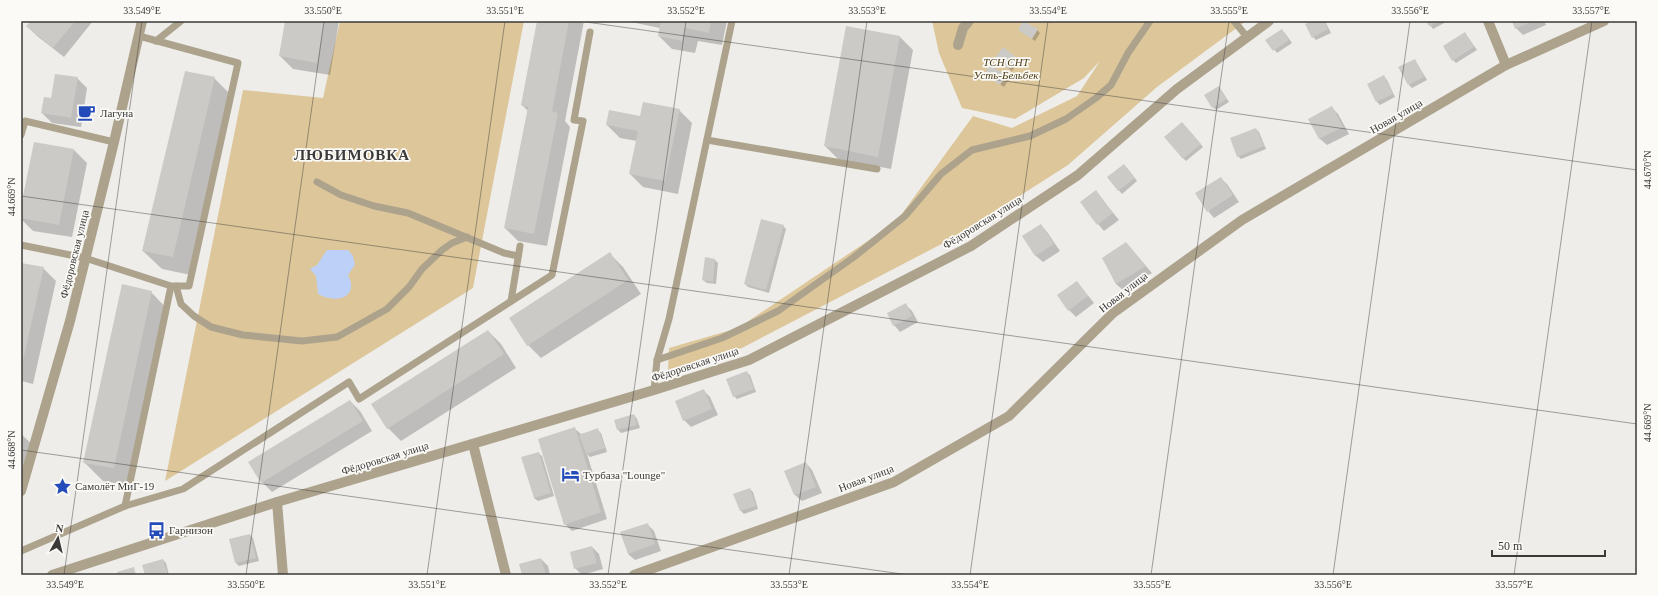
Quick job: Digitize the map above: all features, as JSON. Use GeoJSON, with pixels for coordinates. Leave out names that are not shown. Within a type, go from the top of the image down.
{"type":"FeatureCollection","features":[{"type":"Feature","properties":{"kind":"street","name":"Фёдоровская улица"},"geometry":{"type":"LineString","coordinates":[[21,491],[70,320],[142,21]]}},
{"type":"Feature","properties":{"kind":"street"},"geometry":{"type":"LineString","coordinates":[[958,45],[963,28],[969,21]]}},
{"type":"Feature","properties":{"kind":"street","name":"Фёдоровская улица"},"geometry":{"type":"LineString","coordinates":[[52,575],[277,502],[654,390],[749,360],[971,246],[1078,175],[1178,89],[1269,21]]}},
{"type":"Feature","properties":{"kind":"street"},"geometry":{"type":"LineString","coordinates":[[1488,21],[1506,65]]}},
{"type":"Feature","properties":{"kind":"street","name":"Новая улица"},"geometry":{"type":"LineString","coordinates":[[634,575],[894,482],[1009,416],[1113,313],[1242,220],[1506,65],[1604,21]]}},
{"type":"Feature","properties":{"kind":"street"},"geometry":{"type":"LineString","coordinates":[[473,444],[506,575]]}},
{"type":"Feature","properties":{"kind":"street"},"geometry":{"type":"LineString","coordinates":[[277,502],[283,575]]}},
{"type":"Feature","properties":{"kind":"lane"},"geometry":{"type":"LineString","coordinates":[[156,41],[181,21]]}},
{"type":"Feature","properties":{"kind":"lane"},"geometry":{"type":"LineString","coordinates":[[654,390],[657,360],[669,319],[732,21]]}},
{"type":"Feature","properties":{"kind":"lane"},"geometry":{"type":"LineString","coordinates":[[657,360],[722,338],[778,311],[854,257],[905,216],[941,174],[972,150],[1030,136],[1066,119],[1078,111],[1096,98],[1111,84],[1128,53],[1150,21]]}},
{"type":"Feature","properties":{"kind":"lane"},"geometry":{"type":"LineString","coordinates":[[1234,21],[1248,37]]}},
{"type":"Feature","properties":{"kind":"lane"},"geometry":{"type":"LineString","coordinates":[[21,551],[125,506],[183,489],[349,382],[359,398],[552,275],[583,121],[574,120],[590,32]]}},
{"type":"Feature","properties":{"kind":"lane"},"geometry":{"type":"LineString","coordinates":[[21,245],[84,258],[173,286],[189,286],[238,63],[139,36]]}},
{"type":"Feature","properties":{"kind":"lane"},"geometry":{"type":"LineString","coordinates":[[21,135],[25,121],[114,142]]}},
{"type":"Feature","properties":{"kind":"lane"},"geometry":{"type":"LineString","coordinates":[[707,140],[877,169]]}},
{"type":"Feature","properties":{"kind":"lane"},"geometry":{"type":"LineString","coordinates":[[317,182],[341,195],[374,206],[408,213],[504,253],[518,256]]}},
{"type":"Feature","properties":{"kind":"lane"},"geometry":{"type":"LineString","coordinates":[[173,286],[181,304],[194,316],[211,327],[243,335],[302,341],[337,337],[387,309],[409,287],[422,269],[442,250],[452,243],[467,237]]}},
{"type":"Feature","properties":{"kind":"lane"},"geometry":{"type":"LineString","coordinates":[[511,301],[520,246]]}},
{"type":"Feature","properties":{"kind":"lane"},"geometry":{"type":"LineString","coordinates":[[125,506],[173,286]]}},
{"type":"Feature","properties":{"kind":"green space"},"geometry":{"type":"Polygon","coordinates":[[[340,21],[524,21],[473,288],[165,481],[243,90],[323,98],[340,21]]]}},
{"type":"Feature","properties":{"kind":"green space","name":"ТСН СНТ Усть-Бельбек"},"geometry":{"type":"Polygon","coordinates":[[[932,21],[1246,21],[1157,87],[1068,165],[955,237],[742,348],[668,370],[669,348],[738,328],[896,222],[973,116],[1012,128],[1077,96],[1100,61],[1084,78],[1015,119],[962,108],[939,53],[932,21]]]}},
{"type":"Feature","properties":{"kind":"water"},"geometry":{"type":"Polygon","coordinates":[[[327,250],[348,250],[353,256],[355,265],[348,275],[351,283],[351,289],[344,297],[332,298],[318,294],[316,276],[310,269],[317,265],[327,250]]]}},
{"type":"Feature","properties":{"kind":"building"},"geometry":{"type":"Polygon","coordinates":[[[31,21],[75,21],[53,48],[26,26],[31,21]]]}},
{"type":"Feature","properties":{"kind":"building"},"geometry":{"type":"Polygon","coordinates":[[[285,21],[324,21],[317,63],[279,56],[285,21]]]}},
{"type":"Feature","properties":{"kind":"building"},"geometry":{"type":"Polygon","coordinates":[[[537,21],[569,21],[552,111],[558,113],[534,234],[504,228],[528,107],[521,105],[537,21]]]}},
{"type":"Feature","properties":{"kind":"building"},"geometry":{"type":"Polygon","coordinates":[[[661,21],[711,21],[709,33],[685,28],[682,41],[658,36],[661,21]]]}},
{"type":"Feature","properties":{"kind":"building"},"geometry":{"type":"Polygon","coordinates":[[[1023,21],[1038,29],[1032,39],[1018,30],[1023,21]]]}},
{"type":"Feature","properties":{"kind":"building"},"geometry":{"type":"Polygon","coordinates":[[[1312,21],[1324,21],[1328,29],[1312,38],[1305,24],[1312,21]]]}},
{"type":"Feature","properties":{"kind":"building"},"geometry":{"type":"Polygon","coordinates":[[[1426,21],[1440,21],[1429,26],[1426,21]]]}},
{"type":"Feature","properties":{"kind":"building"},"geometry":{"type":"Polygon","coordinates":[[[1512,21],[1534,21],[1515,29],[1512,21]]]}},
{"type":"Feature","properties":{"kind":"building"},"geometry":{"type":"Polygon","coordinates":[[[846,26],[900,36],[878,157],[824,146],[846,26]]]}},
{"type":"Feature","properties":{"kind":"building"},"geometry":{"type":"Polygon","coordinates":[[[1282,29],[1289,40],[1273,51],[1265,40],[1282,29]]]}},
{"type":"Feature","properties":{"kind":"building"},"geometry":{"type":"Polygon","coordinates":[[[1465,32],[1474,47],[1452,61],[1443,46],[1465,32]]]}},
{"type":"Feature","properties":{"kind":"building"},"geometry":{"type":"Polygon","coordinates":[[[1003,47],[1017,58],[1008,69],[995,58],[1003,47]]]}},
{"type":"Feature","properties":{"kind":"building"},"geometry":{"type":"Polygon","coordinates":[[[1415,59],[1424,77],[1408,85],[1398,67],[1415,59]]]}},
{"type":"Feature","properties":{"kind":"building"},"geometry":{"type":"Polygon","coordinates":[[[990,65],[1006,75],[1000,85],[984,74],[990,65]]]}},
{"type":"Feature","properties":{"kind":"building"},"geometry":{"type":"Polygon","coordinates":[[[185,71],[215,77],[173,257],[142,251],[185,71]]]}},
{"type":"Feature","properties":{"kind":"building"},"geometry":{"type":"Polygon","coordinates":[[[55,74],[78,77],[71,118],[41,113],[44,97],[51,98],[55,74]]]}},
{"type":"Feature","properties":{"kind":"building"},"geometry":{"type":"Polygon","coordinates":[[[1384,75],[1393,94],[1376,102],[1367,84],[1384,75]]]}},
{"type":"Feature","properties":{"kind":"building"},"geometry":{"type":"Polygon","coordinates":[[[1219,86],[1227,99],[1212,108],[1204,95],[1219,86]]]}},
{"type":"Feature","properties":{"kind":"building"},"geometry":{"type":"Polygon","coordinates":[[[643,102],[680,109],[665,181],[629,174],[638,131],[606,125],[609,110],[640,116],[643,102]]]}},
{"type":"Feature","properties":{"kind":"building"},"geometry":{"type":"Polygon","coordinates":[[[1332,106],[1343,127],[1319,139],[1308,119],[1332,106]]]}},
{"type":"Feature","properties":{"kind":"building"},"geometry":{"type":"Polygon","coordinates":[[[1182,122],[1201,144],[1183,159],[1164,137],[1182,122]]]}},
{"type":"Feature","properties":{"kind":"building"},"geometry":{"type":"Polygon","coordinates":[[[1256,128],[1264,146],[1237,157],[1230,138],[1256,128]]]}},
{"type":"Feature","properties":{"kind":"building"},"geometry":{"type":"Polygon","coordinates":[[[34,142],[74,149],[59,225],[21,218],[21,206],[34,142]]]}},
{"type":"Feature","properties":{"kind":"building"},"geometry":{"type":"Polygon","coordinates":[[[1124,164],[1135,178],[1118,191],[1107,177],[1124,164]]]}},
{"type":"Feature","properties":{"kind":"building"},"geometry":{"type":"Polygon","coordinates":[[[1221,177],[1233,195],[1207,212],[1195,193],[1221,177]]]}},
{"type":"Feature","properties":{"kind":"building"},"geometry":{"type":"Polygon","coordinates":[[[1096,190],[1113,213],[1097,225],[1080,202],[1096,190]]]}},
{"type":"Feature","properties":{"kind":"building"},"geometry":{"type":"Polygon","coordinates":[[[761,219],[784,225],[766,290],[744,284],[761,219]]]}},
{"type":"Feature","properties":{"kind":"building"},"geometry":{"type":"Polygon","coordinates":[[[1041,224],[1054,244],[1035,256],[1022,236],[1041,224]]]}},
{"type":"Feature","properties":{"kind":"building"},"geometry":{"type":"Polygon","coordinates":[[[1126,242],[1146,266],[1116,284],[1102,258],[1126,242]]]}},
{"type":"Feature","properties":{"kind":"building"},"geometry":{"type":"Polygon","coordinates":[[[610,252],[628,280],[527,346],[509,318],[610,252]]]}},
{"type":"Feature","properties":{"kind":"building"},"geometry":{"type":"Polygon","coordinates":[[[705,257],[715,259],[713,282],[702,280],[705,257]]]}},
{"type":"Feature","properties":{"kind":"building"},"geometry":{"type":"Polygon","coordinates":[[[21,263],[44,267],[22,365],[21,365],[21,263]]]}},
{"type":"Feature","properties":{"kind":"building"},"geometry":{"type":"Polygon","coordinates":[[[1077,281],[1088,296],[1068,311],[1057,295],[1077,281]]]}},
{"type":"Feature","properties":{"kind":"building"},"geometry":{"type":"Polygon","coordinates":[[[122,284],[152,291],[114,468],[83,463],[122,284]]]}},
{"type":"Feature","properties":{"kind":"building"},"geometry":{"type":"Polygon","coordinates":[[[906,303],[912,316],[893,326],[887,313],[906,303]]]}},
{"type":"Feature","properties":{"kind":"building"},"geometry":{"type":"Polygon","coordinates":[[[488,330],[504,354],[387,429],[371,404],[488,330]]]}},
{"type":"Feature","properties":{"kind":"building"},"geometry":{"type":"Polygon","coordinates":[[[747,371],[754,389],[733,397],[726,379],[747,371]]]}},
{"type":"Feature","properties":{"kind":"building"},"geometry":{"type":"Polygon","coordinates":[[[704,389],[712,409],[683,421],[675,401],[704,389]]]}},
{"type":"Feature","properties":{"kind":"building"},"geometry":{"type":"Polygon","coordinates":[[[350,400],[363,421],[261,483],[248,462],[350,400]]]}},
{"type":"Feature","properties":{"kind":"building"},"geometry":{"type":"Polygon","coordinates":[[[634,414],[637,425],[617,430],[614,420],[634,414]]]}},
{"type":"Feature","properties":{"kind":"building","name":"Турбаза \"Lounge\""},"geometry":{"type":"Polygon","coordinates":[[[575,427],[601,512],[564,525],[538,439],[575,427]]]}},
{"type":"Feature","properties":{"kind":"building"},"geometry":{"type":"Polygon","coordinates":[[[598,428],[605,448],[586,454],[579,435],[598,428]]]}},
{"type":"Feature","properties":{"kind":"building"},"geometry":{"type":"Polygon","coordinates":[[[539,452],[551,493],[534,498],[521,457],[539,452]]]}},
{"type":"Feature","properties":{"kind":"building"},"geometry":{"type":"Polygon","coordinates":[[[806,462],[816,487],[794,495],[784,471],[806,462]]]}},
{"type":"Feature","properties":{"kind":"building"},"geometry":{"type":"Polygon","coordinates":[[[750,488],[756,506],[740,511],[733,494],[750,488]]]}},
{"type":"Feature","properties":{"kind":"building"},"geometry":{"type":"Polygon","coordinates":[[[648,523],[655,544],[628,554],[620,532],[648,523]]]}},
{"type":"Feature","properties":{"kind":"building"},"geometry":{"type":"Polygon","coordinates":[[[250,534],[256,558],[235,563],[229,539],[250,534]]]}},
{"type":"Feature","properties":{"kind":"building"},"geometry":{"type":"Polygon","coordinates":[[[592,546],[597,563],[574,569],[570,552],[592,546]]]}},
{"type":"Feature","properties":{"kind":"building"},"geometry":{"type":"Polygon","coordinates":[[[541,558],[546,575],[522,575],[519,564],[541,558]]]}},
{"type":"Feature","properties":{"kind":"building"},"geometry":{"type":"Polygon","coordinates":[[[163,559],[168,575],[145,575],[142,565],[163,559]]]}},
{"type":"Feature","properties":{"kind":"building"},"geometry":{"type":"Polygon","coordinates":[[[134,567],[136,575],[118,575],[117,572],[134,567]]]}},
{"type":"Feature","properties":{"kind":"place","name":"Лагуна"},"geometry":{"type":"Point","coordinates":[87,113]}},
{"type":"Feature","properties":{"kind":"place","name":"Турбаза \"Lounge\""},"geometry":{"type":"Point","coordinates":[570,475]}},
{"type":"Feature","properties":{"kind":"place","name":"Самолёт МиГ-19"},"geometry":{"type":"Point","coordinates":[62,486]}},
{"type":"Feature","properties":{"kind":"place","name":"Гарнизон"},"geometry":{"type":"Point","coordinates":[156,530]}},
{"type":"Feature","properties":{"kind":"district","name":"ЛЮБИМОВКА"},"geometry":{"type":"Point","coordinates":[352,155]}}]}
